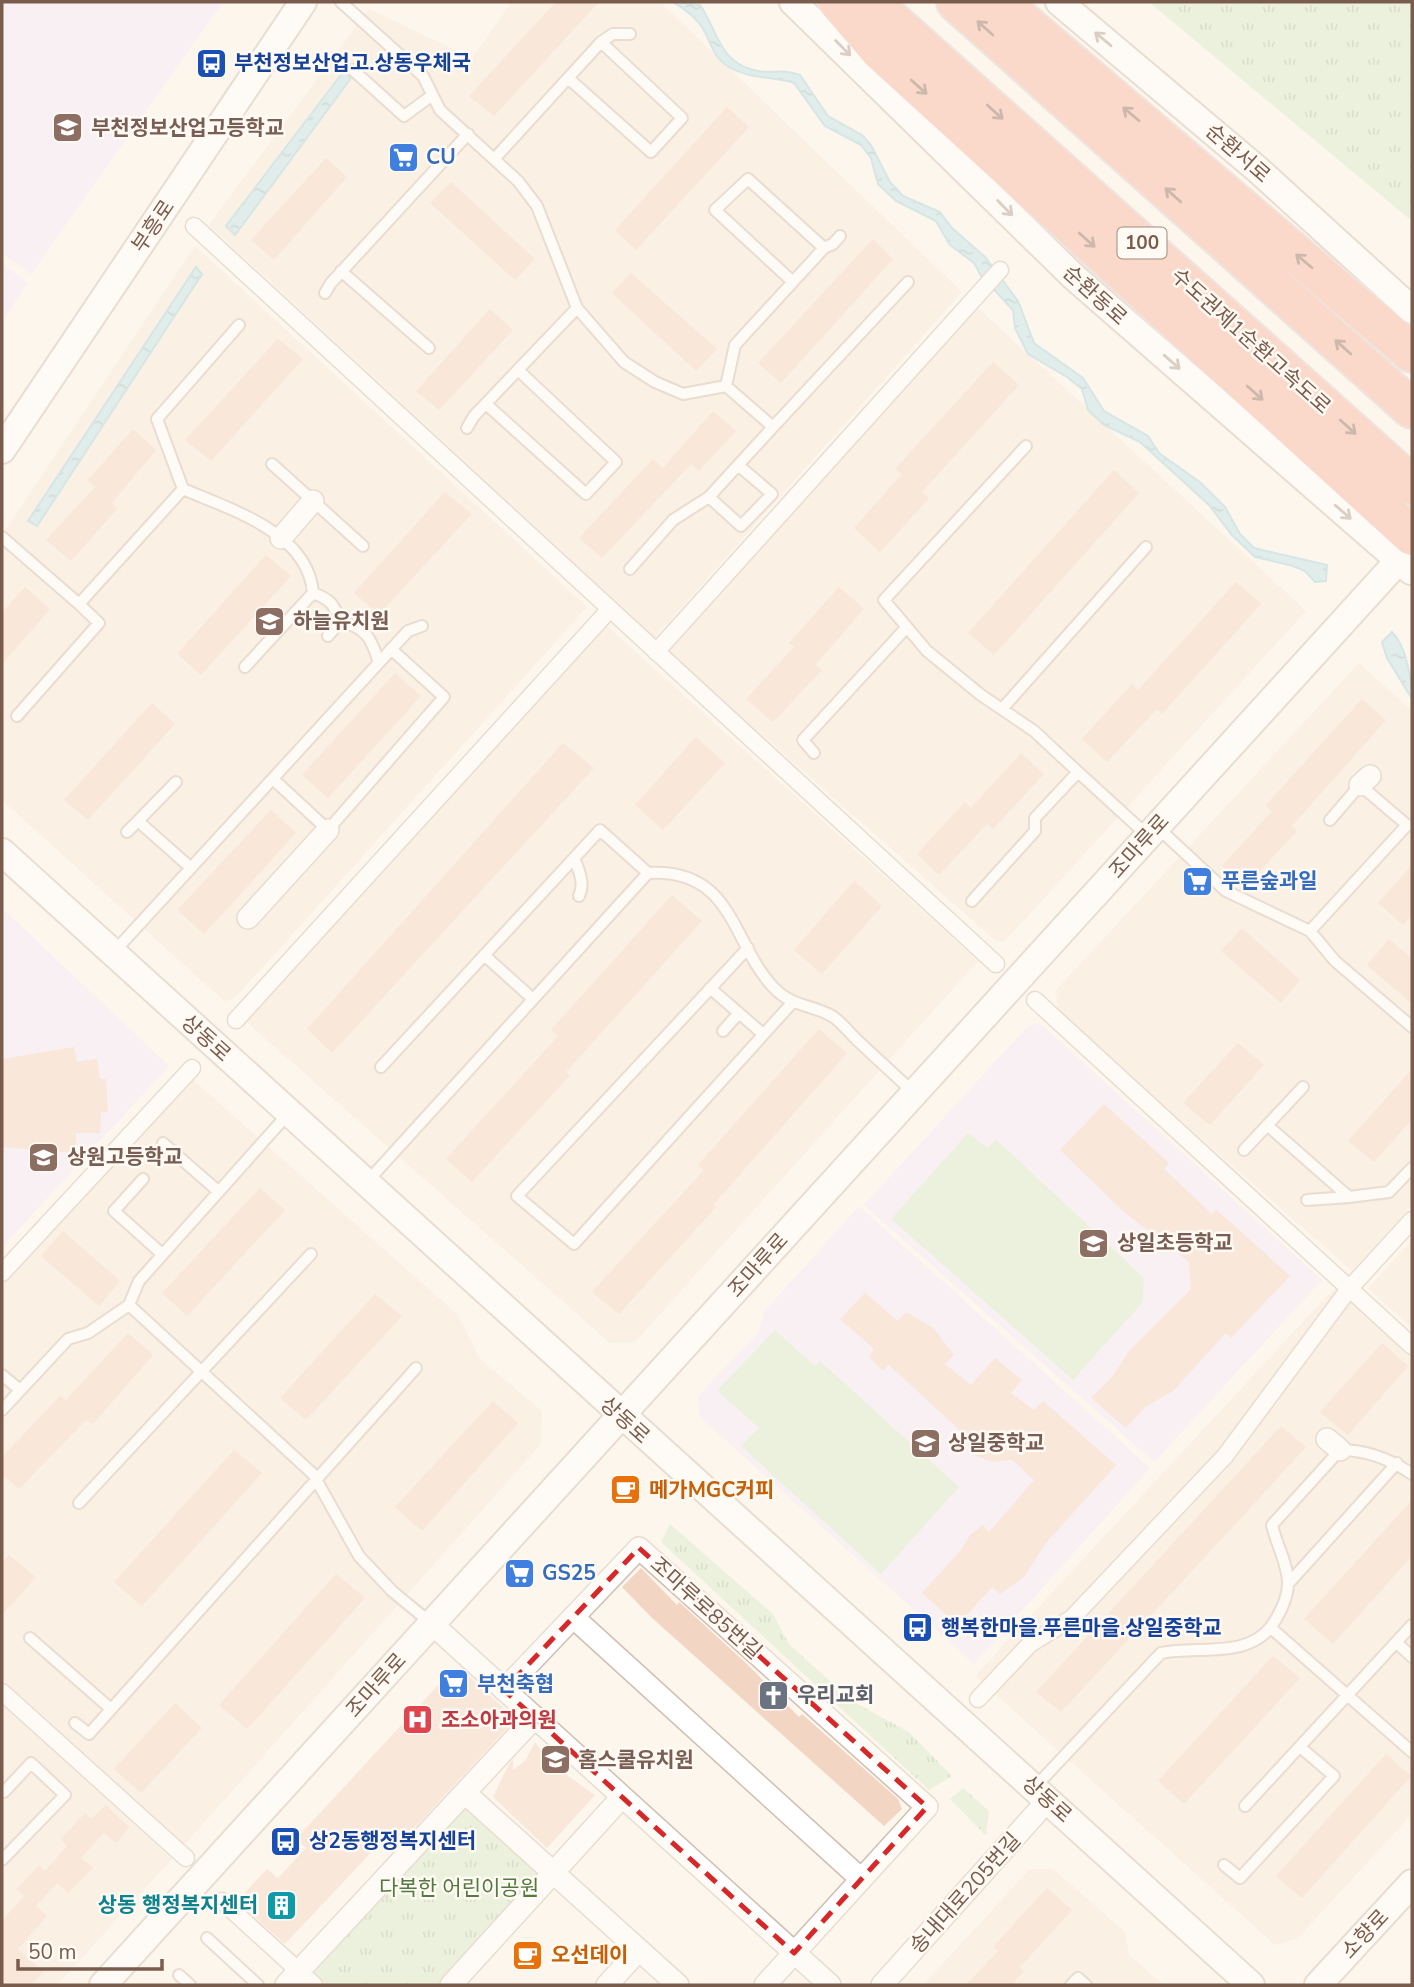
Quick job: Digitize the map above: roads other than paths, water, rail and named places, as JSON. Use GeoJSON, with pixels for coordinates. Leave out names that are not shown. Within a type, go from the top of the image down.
{"type":"FeatureCollection","features":[{"type":"Feature","properties":{"kind":"highway"},"geometry":{"type":"LineString","coordinates":[[838,2],[881,52],[1409,554]]}},
{"type":"Feature","properties":{"kind":"highway","name":"수도권제1순환고속도로"},"geometry":{"type":"LineString","coordinates":[[871,2],[1412,485]]}},
{"type":"Feature","properties":{"kind":"highway","name":"100"},"geometry":{"type":"LineString","coordinates":[[956,2],[1412,409]]}},
{"type":"Feature","properties":{"kind":"highway"},"geometry":{"type":"LineString","coordinates":[[1000,2],[1412,353]]}},
{"type":"Feature","properties":{"kind":"street","name":"부흥로"},"geometry":{"type":"LineString","coordinates":[[2,450],[303,2]]}},
{"type":"Feature","properties":{"kind":"street","name":"순환동로"},"geometry":{"type":"LineString","coordinates":[[793,2],[1074,277],[1409,554]]}},
{"type":"Feature","properties":{"kind":"street","name":"순환서로"},"geometry":{"type":"LineString","coordinates":[[1059,2],[1257,169],[1412,310]]}},
{"type":"Feature","properties":{"kind":"street"},"geometry":{"type":"LineString","coordinates":[[194,226],[996,964]]}},
{"type":"Feature","properties":{"kind":"street"},"geometry":{"type":"LineString","coordinates":[[656,652],[1000,270]]}},
{"type":"Feature","properties":{"kind":"street"},"geometry":{"type":"LineString","coordinates":[[281,538],[313,501]]}},
{"type":"Feature","properties":{"kind":"street","name":"조마루로"},"geometry":{"type":"LineString","coordinates":[[103,1985],[1152,832],[1409,554]]}},
{"type":"Feature","properties":{"kind":"street"},"geometry":{"type":"LineString","coordinates":[[236,1020],[610,609]]}},
{"type":"Feature","properties":{"kind":"street"},"geometry":{"type":"LineString","coordinates":[[248,918],[328,830]]}},
{"type":"Feature","properties":{"kind":"street","name":"상동로"},"geometry":{"type":"LineString","coordinates":[[2,852],[620,1416],[1251,1985]]}},
{"type":"Feature","properties":{"kind":"street"},"geometry":{"type":"LineString","coordinates":[[1035,1000],[1412,1346]]}},
{"type":"Feature","properties":{"kind":"street"},"geometry":{"type":"LineString","coordinates":[[2,1273],[192,1068]]}},
{"type":"Feature","properties":{"kind":"street"},"geometry":{"type":"LineString","coordinates":[[978,1699],[1030,1644],[1072,1618],[1225,1456],[1349,1289],[1412,1220]]}},
{"type":"Feature","properties":{"kind":"street","name":"조마루로85번길"},"geometry":{"type":"LineString","coordinates":[[504,1690],[639,1548],[927,1807],[765,1985]]}},
{"type":"Feature","properties":{"kind":"street"},"geometry":{"type":"LineString","coordinates":[[573,1617],[861,1879]]}},
{"type":"Feature","properties":{"kind":"street"},"geometry":{"type":"LineString","coordinates":[[432,1624],[830,1985]]}},
{"type":"Feature","properties":{"kind":"street"},"geometry":{"type":"LineString","coordinates":[[2,1692],[186,1858]]}},
{"type":"Feature","properties":{"kind":"street"},"geometry":{"type":"LineString","coordinates":[[222,1901],[299,1981],[535,1717]]}},
{"type":"Feature","properties":{"kind":"street"},"geometry":{"type":"LineString","coordinates":[[465,1793],[678,1985]]}},
{"type":"Feature","properties":{"kind":"street","name":"송내대로205번길"},"geometry":{"type":"LineString","coordinates":[[882,1985],[1042,1794]]}},
{"type":"Feature","properties":{"kind":"street"},"geometry":{"type":"LineString","coordinates":[[451,1985],[622,1797]]}},
{"type":"Feature","properties":{"kind":"street","name":"소향로"},"geometry":{"type":"LineString","coordinates":[[1318,1985],[1412,1883]]}},
{"type":"Feature","properties":{"kind":"street"},"geometry":{"type":"LineString","coordinates":[[607,1985],[639,1951]]}},
{"type":"Feature","properties":{"kind":"lane"},"geometry":{"type":"LineString","coordinates":[[341,2],[423,76],[440,110],[495,158],[537,206],[578,308],[624,362],[655,382],[683,394],[726,386]]}},
{"type":"Feature","properties":{"kind":"lane"},"geometry":{"type":"LineString","coordinates":[[495,158],[601,42],[613,34],[630,34]]}},
{"type":"Feature","properties":{"kind":"lane"},"geometry":{"type":"LineString","coordinates":[[568,78],[651,152],[682,118],[601,42]]}},
{"type":"Feature","properties":{"kind":"lane"},"geometry":{"type":"LineString","coordinates":[[353,69],[404,116],[431,96]]}},
{"type":"Feature","properties":{"kind":"lane"},"geometry":{"type":"LineString","coordinates":[[325,293],[341,271],[468,134]]}},
{"type":"Feature","properties":{"kind":"lane"},"geometry":{"type":"LineString","coordinates":[[793,282],[715,210],[747,179],[824,248]]}},
{"type":"Feature","properties":{"kind":"lane"},"geometry":{"type":"LineString","coordinates":[[726,386],[735,345],[824,248],[833,244],[840,236]]}},
{"type":"Feature","properties":{"kind":"lane"},"geometry":{"type":"LineString","coordinates":[[341,271],[429,348]]}},
{"type":"Feature","properties":{"kind":"lane"},"geometry":{"type":"LineString","coordinates":[[630,569],[673,520],[709,497],[908,282]]}},
{"type":"Feature","properties":{"kind":"lane"},"geometry":{"type":"LineString","coordinates":[[467,428],[486,404],[578,308]]}},
{"type":"Feature","properties":{"kind":"lane"},"geometry":{"type":"LineString","coordinates":[[239,325],[157,419],[183,489],[243,514],[281,538],[311,574],[313,593],[245,667]]}},
{"type":"Feature","properties":{"kind":"lane"},"geometry":{"type":"LineString","coordinates":[[486,404],[586,494],[616,462],[518,370]]}},
{"type":"Feature","properties":{"kind":"lane"},"geometry":{"type":"LineString","coordinates":[[726,386],[773,427]]}},
{"type":"Feature","properties":{"kind":"lane"},"geometry":{"type":"LineString","coordinates":[[1026,446],[884,600],[927,651],[1034,731],[1078,772],[1226,891],[1310,931],[1335,961],[1412,1027]]}},
{"type":"Feature","properties":{"kind":"lane"},"geometry":{"type":"LineString","coordinates":[[272,464],[363,546]]}},
{"type":"Feature","properties":{"kind":"lane"},"geometry":{"type":"LineString","coordinates":[[709,497],[741,526],[772,494],[738,465]]}},
{"type":"Feature","properties":{"kind":"lane"},"geometry":{"type":"LineString","coordinates":[[79,604],[183,489]]}},
{"type":"Feature","properties":{"kind":"lane"},"geometry":{"type":"LineString","coordinates":[[2,537],[99,623],[17,716]]}},
{"type":"Feature","properties":{"kind":"lane"},"geometry":{"type":"LineString","coordinates":[[1002,709],[1146,547]]}},
{"type":"Feature","properties":{"kind":"lane"},"geometry":{"type":"LineString","coordinates":[[313,593],[327,598],[336,607],[341,622]]}},
{"type":"Feature","properties":{"kind":"lane"},"geometry":{"type":"LineString","coordinates":[[328,636],[341,622]]}},
{"type":"Feature","properties":{"kind":"lane"},"geometry":{"type":"LineString","coordinates":[[341,622],[364,631],[373,641],[379,663]]}},
{"type":"Feature","properties":{"kind":"lane"},"geometry":{"type":"LineString","coordinates":[[113,953],[408,631],[422,626]]}},
{"type":"Feature","properties":{"kind":"lane"},"geometry":{"type":"LineString","coordinates":[[814,752],[803,740],[906,628]]}},
{"type":"Feature","properties":{"kind":"lane"},"geometry":{"type":"LineString","coordinates":[[273,779],[328,830],[444,697],[391,649]]}},
{"type":"Feature","properties":{"kind":"lane"},"geometry":{"type":"LineString","coordinates":[[972,901],[1035,831],[1035,818],[1078,772]]}},
{"type":"Feature","properties":{"kind":"lane"},"geometry":{"type":"LineString","coordinates":[[1310,931],[1406,825],[1365,781],[1330,820]]}},
{"type":"Feature","properties":{"kind":"lane"},"geometry":{"type":"LineString","coordinates":[[127,832],[176,782]]}},
{"type":"Feature","properties":{"kind":"lane"},"geometry":{"type":"LineString","coordinates":[[138,821],[191,868]]}},
{"type":"Feature","properties":{"kind":"lane"},"geometry":{"type":"LineString","coordinates":[[381,1067],[600,830],[648,873]]}},
{"type":"Feature","properties":{"kind":"lane"},"geometry":{"type":"LineString","coordinates":[[574,858],[580,874],[582,890],[579,896]]}},
{"type":"Feature","properties":{"kind":"lane"},"geometry":{"type":"LineString","coordinates":[[366,1183],[648,873],[665,872],[691,880],[710,891],[725,906],[774,988],[792,1003],[832,1016],[914,1093]]}},
{"type":"Feature","properties":{"kind":"lane"},"geometry":{"type":"LineString","coordinates":[[748,948],[517,1196],[574,1244],[792,1003]]}},
{"type":"Feature","properties":{"kind":"lane"},"geometry":{"type":"LineString","coordinates":[[484,955],[533,999]]}},
{"type":"Feature","properties":{"kind":"lane"},"geometry":{"type":"LineString","coordinates":[[710,988],[763,1034]]}},
{"type":"Feature","properties":{"kind":"lane"},"geometry":{"type":"LineString","coordinates":[[723,1031],[739,1013]]}},
{"type":"Feature","properties":{"kind":"lane"},"geometry":{"type":"LineString","coordinates":[[1244,1150],[1303,1087]]}},
{"type":"Feature","properties":{"kind":"lane"},"geometry":{"type":"LineString","coordinates":[[2,1410],[68,1339],[88,1333],[129,1305],[139,1281],[289,1113]]}},
{"type":"Feature","properties":{"kind":"lane"},"geometry":{"type":"LineString","coordinates":[[1267,1125],[1349,1196]]}},
{"type":"Feature","properties":{"kind":"lane"},"geometry":{"type":"LineString","coordinates":[[163,1143],[219,1192]]}},
{"type":"Feature","properties":{"kind":"lane"},"geometry":{"type":"LineString","coordinates":[[1307,1200],[1389,1192],[1412,1168]]}},
{"type":"Feature","properties":{"kind":"lane"},"geometry":{"type":"LineString","coordinates":[[143,1179],[114,1211],[162,1254]]}},
{"type":"Feature","properties":{"kind":"lane"},"geometry":{"type":"LineString","coordinates":[[79,1503],[311,1254]]}},
{"type":"Feature","properties":{"kind":"lane"},"geometry":{"type":"LineString","coordinates":[[129,1305],[317,1479],[359,1556],[392,1591],[432,1624]]}},
{"type":"Feature","properties":{"kind":"lane"},"geometry":{"type":"LineString","coordinates":[[75,1723],[89,1734],[416,1368]]}},
{"type":"Feature","properties":{"kind":"lane"},"geometry":{"type":"LineString","coordinates":[[2,1375],[20,1390]]}},
{"type":"Feature","properties":{"kind":"lane"},"geometry":{"type":"LineString","coordinates":[[1288,1584],[1272,1525],[1333,1444],[1397,1463],[1412,1474]]}},
{"type":"Feature","properties":{"kind":"lane"},"geometry":{"type":"LineString","coordinates":[[1042,1794],[1161,1653],[1180,1649],[1231,1649],[1256,1642],[1271,1628],[1282,1609],[1288,1584],[1397,1463]]}},
{"type":"Feature","properties":{"kind":"lane"},"geometry":{"type":"LineString","coordinates":[[1245,1806],[1412,1625]]}},
{"type":"Feature","properties":{"kind":"lane"},"geometry":{"type":"LineString","coordinates":[[1271,1628],[1412,1752]]}},
{"type":"Feature","properties":{"kind":"lane"},"geometry":{"type":"LineString","coordinates":[[30,1638],[111,1709]]}},
{"type":"Feature","properties":{"kind":"lane"},"geometry":{"type":"LineString","coordinates":[[1397,1643],[1412,1657]]}},
{"type":"Feature","properties":{"kind":"lane"},"geometry":{"type":"LineString","coordinates":[[1224,1865],[1240,1878],[1334,1776],[1300,1748]]}},
{"type":"Feature","properties":{"kind":"lane"},"geometry":{"type":"LineString","coordinates":[[2,1860],[65,1795],[31,1763],[3,1792]]}},
{"type":"Feature","properties":{"kind":"lane"},"geometry":{"type":"LineString","coordinates":[[207,1938],[253,1984]]}},
{"type":"Feature","properties":{"kind":"lane"},"geometry":{"type":"LineString","coordinates":[[179,1975],[190,1985]]}},
{"type":"Feature","properties":{"kind":"lane"},"geometry":{"type":"LineString","coordinates":[[1071,1985],[1078,1978],[1086,1985]]}},
{"type":"Feature","properties":{"kind":"water"},"geometry":{"type":"Polygon","coordinates":[[[673,2],[700,5],[722,46],[735,62],[758,71],[800,75],[828,116],[862,135],[871,145],[890,182],[903,196],[940,212],[952,228],[985,257],[1018,301],[1034,343],[1083,378],[1104,411],[1148,436],[1159,453],[1201,483],[1225,507],[1240,534],[1254,548],[1327,565],[1326,581],[1315,582],[1305,571],[1293,566],[1255,557],[1232,535],[1209,505],[1140,442],[1104,425],[1088,410],[1082,389],[1028,354],[1015,328],[1013,310],[981,276],[974,263],[950,245],[936,221],[896,201],[878,184],[871,158],[861,145],[825,126],[794,83],[744,74],[720,60],[699,23],[673,2]]]}},
{"type":"Feature","properties":{"kind":"water"},"geometry":{"type":"Polygon","coordinates":[[[344,71],[351,78],[235,235],[226,226],[344,71]]]}},
{"type":"Feature","properties":{"kind":"water"},"geometry":{"type":"Polygon","coordinates":[[[196,267],[202,274],[37,526],[28,521],[196,267]]]}},
{"type":"Feature","properties":{"kind":"water"},"geometry":{"type":"Polygon","coordinates":[[[1392,632],[1407,663],[1412,699],[1387,658],[1382,642],[1392,632]]]}},
{"type":"Feature","properties":{"kind":"place","name":"부천정보산업고.상동우체국"},"geometry":{"type":"Point","coordinates":[211,63]}},
{"type":"Feature","properties":{"kind":"place","name":"부천정보산업고등학교"},"geometry":{"type":"Point","coordinates":[68,128]}},
{"type":"Feature","properties":{"kind":"place","name":"CU"},"geometry":{"type":"Point","coordinates":[403,157]}},
{"type":"Feature","properties":{"kind":"place","name":"하늘유치원"},"geometry":{"type":"Point","coordinates":[270,621]}},
{"type":"Feature","properties":{"kind":"place","name":"푸른숲과일"},"geometry":{"type":"Point","coordinates":[1198,881]}},
{"type":"Feature","properties":{"kind":"place","name":"상원고등학교"},"geometry":{"type":"Point","coordinates":[44,1157]}},
{"type":"Feature","properties":{"kind":"place","name":"상일초등학교"},"geometry":{"type":"Point","coordinates":[1094,1243]}},
{"type":"Feature","properties":{"kind":"place","name":"상일중학교"},"geometry":{"type":"Point","coordinates":[925,1443]}},
{"type":"Feature","properties":{"kind":"place","name":"메가MGC커피"},"geometry":{"type":"Point","coordinates":[626,1490]}},
{"type":"Feature","properties":{"kind":"place","name":"GS25"},"geometry":{"type":"Point","coordinates":[519,1573]}},
{"type":"Feature","properties":{"kind":"place","name":"행복한마을.푸른마을.상일중학교"},"geometry":{"type":"Point","coordinates":[918,1628]}},
{"type":"Feature","properties":{"kind":"place","name":"부천축협"},"geometry":{"type":"Point","coordinates":[454,1684]}},
{"type":"Feature","properties":{"kind":"place","name":"우리교회"},"geometry":{"type":"Point","coordinates":[774,1695]}},
{"type":"Feature","properties":{"kind":"place","name":"조소아과의원"},"geometry":{"type":"Point","coordinates":[418,1720]}},
{"type":"Feature","properties":{"kind":"place","name":"홉스쿨유치원"},"geometry":{"type":"Point","coordinates":[555,1760]}},
{"type":"Feature","properties":{"kind":"place","name":"상2동행정복지센터"},"geometry":{"type":"Point","coordinates":[286,1841]}},
{"type":"Feature","properties":{"kind":"place","name":"상동 행정복지센터"},"geometry":{"type":"Point","coordinates":[281,1905]}},
{"type":"Feature","properties":{"kind":"place","name":"오선데이"},"geometry":{"type":"Point","coordinates":[528,1955]}},
{"type":"Feature","properties":{"kind":"park label","name":"다복한 어린이공원"},"geometry":{"type":"Point","coordinates":[459,1888]}}]}
